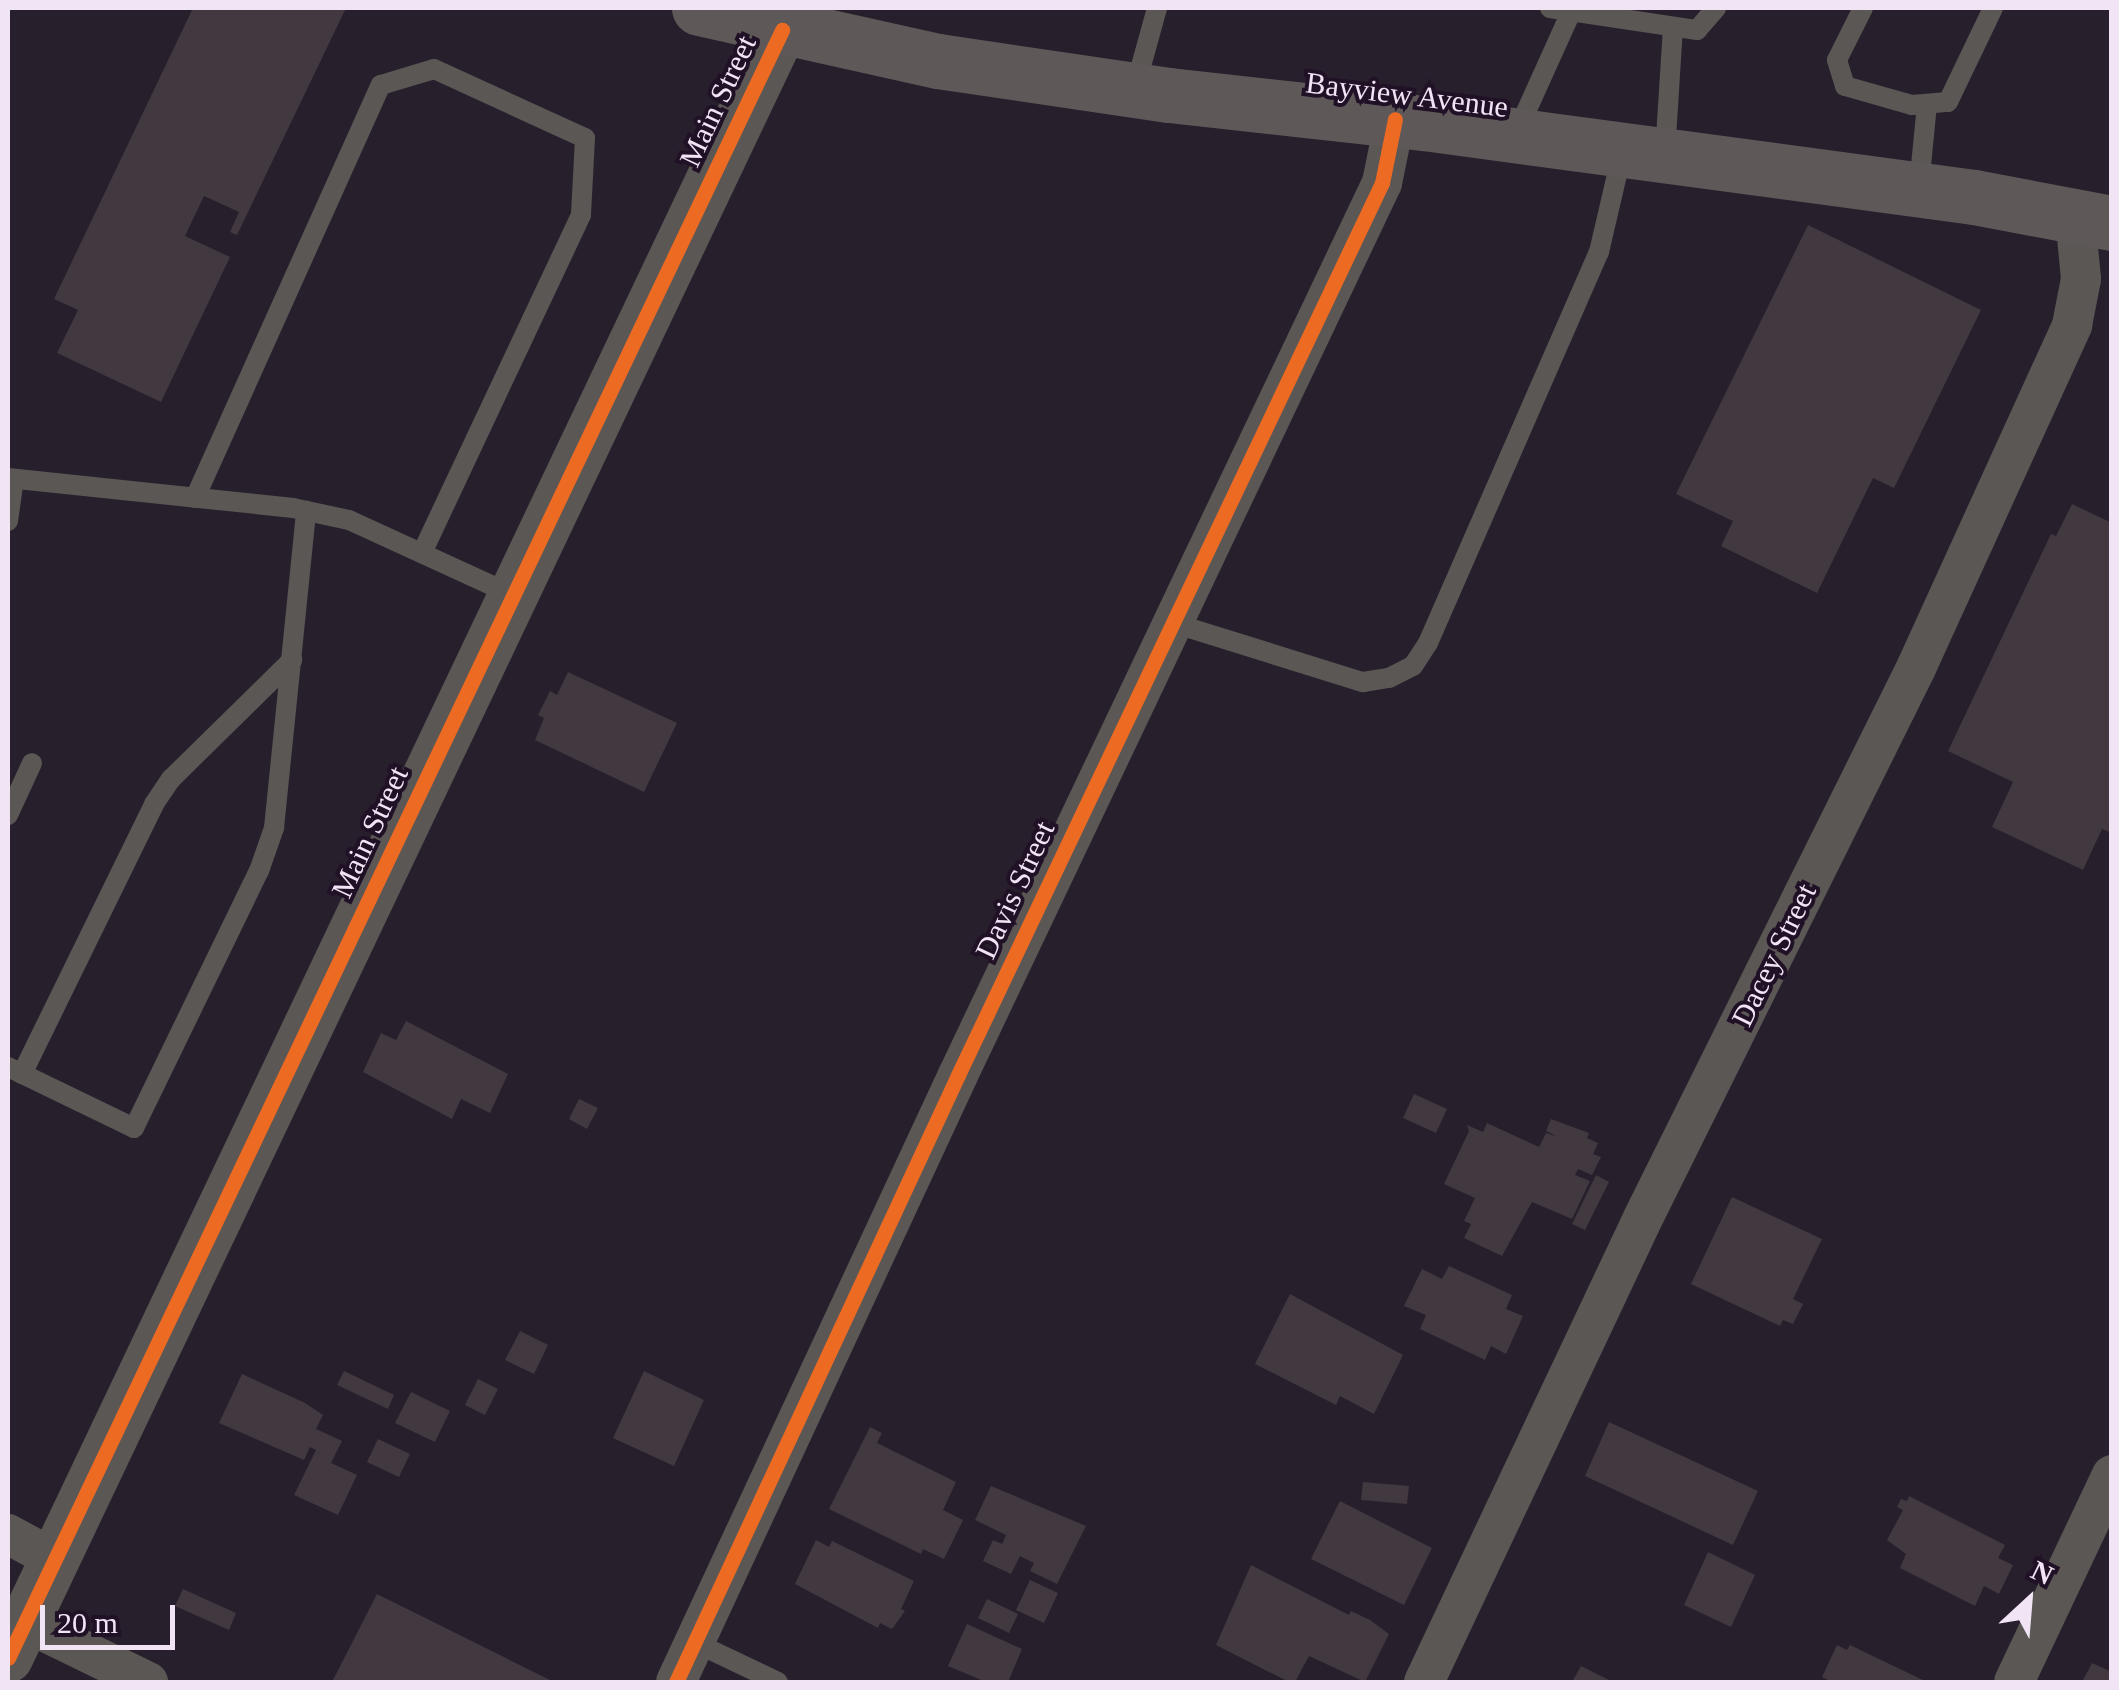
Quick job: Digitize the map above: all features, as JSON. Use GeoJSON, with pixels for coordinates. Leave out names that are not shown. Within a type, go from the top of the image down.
{"type":"FeatureCollection","features":[{"type":"Feature","properties":{"kind":"main road","name":"Bayview Avenue"},"geometry":{"type":"LineString","coordinates":[[699,8],[782,30],[938,61],[1134,90],[1395,120],[1918,190],[2093,219]]}},
{"type":"Feature","properties":{"kind":"street","name":"Main Street"},"geometry":{"type":"LineString","coordinates":[[16,1640],[782,30]]}},
{"type":"Feature","properties":{"kind":"street","name":"Davis Street"},"geometry":{"type":"LineString","coordinates":[[676,1682],[1382,182],[1395,120]]}},
{"type":"Feature","properties":{"kind":"street","name":"Dacey Street"},"geometry":{"type":"LineString","coordinates":[[1424,1682],[1644,1216],[1916,668],[2072,325],[2093,219]]}},
{"type":"Feature","properties":{"kind":"street"},"geometry":{"type":"LineString","coordinates":[[2014,1682],[2112,1475]]}},
{"type":"Feature","properties":{"kind":"street"},"geometry":{"type":"LineString","coordinates":[[8,1534],[54,1559]]}},
{"type":"Feature","properties":{"kind":"street"},"geometry":{"type":"LineString","coordinates":[[16,1640],[148,1682]]}},
{"type":"Feature","properties":{"kind":"lane"},"geometry":{"type":"LineString","coordinates":[[1134,90],[1158,8]]}},
{"type":"Feature","properties":{"kind":"lane"},"geometry":{"type":"LineString","coordinates":[[1550,8],[1697,30],[1716,8]]}},
{"type":"Feature","properties":{"kind":"lane"},"geometry":{"type":"LineString","coordinates":[[1863,8],[1838,60],[1845,86],[1912,105],[1948,102],[1993,8]]}},
{"type":"Feature","properties":{"kind":"lane"},"geometry":{"type":"LineString","coordinates":[[1515,136],[1572,9]]}},
{"type":"Feature","properties":{"kind":"lane"},"geometry":{"type":"LineString","coordinates":[[1173,623],[1362,682],[1389,678],[1413,666],[1428,643],[1644,155],[1673,27]]}},
{"type":"Feature","properties":{"kind":"lane"},"geometry":{"type":"LineString","coordinates":[[196,498],[381,85],[434,69],[585,138],[581,214],[423,551]]}},
{"type":"Feature","properties":{"kind":"lane"},"geometry":{"type":"LineString","coordinates":[[1918,190],[1927,104]]}},
{"type":"Feature","properties":{"kind":"lane"},"geometry":{"type":"LineString","coordinates":[[8,521],[11,479],[306,511],[349,520],[514,594]]}},
{"type":"Feature","properties":{"kind":"lane"},"geometry":{"type":"LineString","coordinates":[[292,660],[172,779],[154,804],[15,1070],[134,1128],[258,870],[274,828],[292,660],[306,511]]}},
{"type":"Feature","properties":{"kind":"lane"},"geometry":{"type":"LineString","coordinates":[[8,815],[32,764]]}},
{"type":"Feature","properties":{"kind":"lane"},"geometry":{"type":"LineString","coordinates":[[694,1642],[778,1682]]}},
{"type":"Feature","properties":{"kind":"building"},"geometry":{"type":"Polygon","coordinates":[[[193,8],[346,8],[237,235],[230,232],[239,212],[204,196],[185,236],[230,257],[161,402],[57,353],[78,310],[54,299],[193,8]]]}},
{"type":"Feature","properties":{"kind":"building"},"geometry":{"type":"Polygon","coordinates":[[[1808,225],[1981,310],[1894,488],[1873,478],[1817,593],[1721,546],[1733,521],[1676,494],[1808,225]]]}},
{"type":"Feature","properties":{"kind":"building"},"geometry":{"type":"Polygon","coordinates":[[[2072,504],[2112,523],[2112,826],[2109,832],[2102,829],[2083,870],[1992,827],[2013,782],[1948,751],[2051,534],[2056,536],[2072,504]]]}},
{"type":"Feature","properties":{"kind":"building"},"geometry":{"type":"Polygon","coordinates":[[[568,672],[677,723],[644,792],[535,740],[544,718],[538,715],[550,691],[557,695],[568,672]]]}},
{"type":"Feature","properties":{"kind":"building"},"geometry":{"type":"Polygon","coordinates":[[[406,1021],[508,1074],[490,1113],[461,1099],[452,1119],[363,1072],[381,1033],[396,1040],[406,1021]]]}},
{"type":"Feature","properties":{"kind":"building"},"geometry":{"type":"Polygon","coordinates":[[[1414,1094],[1447,1109],[1436,1133],[1403,1118],[1414,1094]]]}},
{"type":"Feature","properties":{"kind":"building"},"geometry":{"type":"Polygon","coordinates":[[[579,1099],[598,1108],[587,1129],[569,1119],[579,1099]]]}},
{"type":"Feature","properties":{"kind":"building"},"geometry":{"type":"Polygon","coordinates":[[[1551,1119],[1589,1133],[1587,1138],[1598,1143],[1593,1154],[1601,1157],[1592,1175],[1578,1169],[1575,1175],[1590,1181],[1572,1219],[1532,1202],[1502,1256],[1464,1238],[1471,1224],[1464,1221],[1475,1198],[1444,1184],[1469,1131],[1467,1125],[1483,1132],[1487,1123],[1539,1147],[1546,1133],[1558,1137],[1546,1131],[1551,1119]]]}},
{"type":"Feature","properties":{"kind":"building"},"geometry":{"type":"Polygon","coordinates":[[[1596,1175],[1609,1182],[1585,1230],[1572,1224],[1596,1175]]]}},
{"type":"Feature","properties":{"kind":"building"},"geometry":{"type":"Polygon","coordinates":[[[1732,1197],[1822,1239],[1793,1299],[1803,1304],[1793,1324],[1783,1320],[1780,1326],[1691,1284],[1732,1197]]]}},
{"type":"Feature","properties":{"kind":"building"},"geometry":{"type":"Polygon","coordinates":[[[1449,1266],[1512,1295],[1506,1309],[1523,1316],[1506,1354],[1491,1346],[1485,1360],[1420,1329],[1426,1315],[1404,1306],[1422,1269],[1442,1279],[1449,1266]]]}},
{"type":"Feature","properties":{"kind":"building"},"geometry":{"type":"Polygon","coordinates":[[[1290,1294],[1403,1355],[1374,1414],[1340,1396],[1336,1405],[1255,1364],[1290,1294]]]}},
{"type":"Feature","properties":{"kind":"building"},"geometry":{"type":"Polygon","coordinates":[[[520,1331],[548,1345],[534,1374],[505,1360],[520,1331]]]}},
{"type":"Feature","properties":{"kind":"building"},"geometry":{"type":"Polygon","coordinates":[[[344,1371],[394,1395],[388,1409],[337,1385],[344,1371]]]}},
{"type":"Feature","properties":{"kind":"building"},"geometry":{"type":"Polygon","coordinates":[[[644,1371],[704,1400],[674,1466],[613,1438],[644,1371]]]}},
{"type":"Feature","properties":{"kind":"building"},"geometry":{"type":"Polygon","coordinates":[[[242,1374],[323,1415],[316,1429],[342,1441],[331,1463],[357,1475],[338,1515],[294,1495],[316,1450],[310,1447],[304,1460],[219,1423],[242,1374]]]}},
{"type":"Feature","properties":{"kind":"building"},"geometry":{"type":"Polygon","coordinates":[[[478,1379],[498,1389],[485,1415],[465,1405],[478,1379]]]}},
{"type":"Feature","properties":{"kind":"building"},"geometry":{"type":"Polygon","coordinates":[[[411,1392],[450,1411],[435,1442],[395,1423],[411,1392]]]}},
{"type":"Feature","properties":{"kind":"building"},"geometry":{"type":"Polygon","coordinates":[[[1609,1422],[1758,1491],[1733,1545],[1585,1476],[1609,1422]]]}},
{"type":"Feature","properties":{"kind":"building"},"geometry":{"type":"Polygon","coordinates":[[[870,1427],[882,1433],[877,1443],[956,1482],[943,1510],[963,1520],[944,1559],[923,1549],[921,1554],[829,1509],[870,1427]]]}},
{"type":"Feature","properties":{"kind":"building"},"geometry":{"type":"Polygon","coordinates":[[[378,1439],[410,1454],[399,1477],[367,1462],[378,1439]]]}},
{"type":"Feature","properties":{"kind":"building"},"geometry":{"type":"Polygon","coordinates":[[[1363,1482],[1409,1486],[1407,1504],[1361,1500],[1363,1482]]]}},
{"type":"Feature","properties":{"kind":"building"},"geometry":{"type":"Polygon","coordinates":[[[991,1486],[1086,1526],[1057,1584],[1030,1571],[1034,1563],[1020,1556],[1011,1574],[983,1561],[993,1540],[1002,1544],[1006,1535],[975,1520],[991,1486]]]}},
{"type":"Feature","properties":{"kind":"building"},"geometry":{"type":"Polygon","coordinates":[[[1909,1496],[2005,1545],[1998,1558],[2013,1565],[1999,1594],[1984,1586],[1975,1606],[1900,1568],[1906,1554],[1887,1540],[1903,1510],[1897,1507],[1901,1499],[1907,1501],[1909,1496]]]}},
{"type":"Feature","properties":{"kind":"building"},"geometry":{"type":"Polygon","coordinates":[[[1340,1501],[1432,1548],[1404,1605],[1311,1559],[1340,1501]]]}},
{"type":"Feature","properties":{"kind":"building"},"geometry":{"type":"Polygon","coordinates":[[[816,1540],[829,1547],[832,1541],[914,1581],[901,1609],[905,1611],[892,1629],[880,1623],[878,1628],[795,1584],[816,1540]]]}},
{"type":"Feature","properties":{"kind":"building"},"geometry":{"type":"Polygon","coordinates":[[[1708,1552],[1755,1575],[1731,1627],[1684,1605],[1708,1552]]]}},
{"type":"Feature","properties":{"kind":"building"},"geometry":{"type":"Polygon","coordinates":[[[1251,1565],[1349,1615],[1351,1611],[1370,1620],[1389,1634],[1365,1682],[1309,1656],[1295,1682],[1289,1682],[1216,1645],[1251,1565]]]}},
{"type":"Feature","properties":{"kind":"building"},"geometry":{"type":"Polygon","coordinates":[[[1030,1580],[1058,1593],[1044,1623],[1016,1610],[1030,1580]]]}},
{"type":"Feature","properties":{"kind":"building"},"geometry":{"type":"Polygon","coordinates":[[[183,1589],[236,1613],[229,1630],[175,1606],[183,1589]]]}},
{"type":"Feature","properties":{"kind":"building"},"geometry":{"type":"Polygon","coordinates":[[[377,1594],[554,1682],[332,1682],[377,1594]]]}},
{"type":"Feature","properties":{"kind":"building"},"geometry":{"type":"Polygon","coordinates":[[[987,1599],[1018,1614],[1009,1633],[978,1618],[987,1599]]]}},
{"type":"Feature","properties":{"kind":"building"},"geometry":{"type":"Polygon","coordinates":[[[967,1624],[1022,1649],[1008,1682],[986,1682],[948,1666],[967,1624]]]}},
{"type":"Feature","properties":{"kind":"building"},"geometry":{"type":"Polygon","coordinates":[[[1837,1645],[1847,1650],[1850,1645],[1927,1682],[1832,1682],[1822,1677],[1837,1645]]]}},
{"type":"Feature","properties":{"kind":"building"},"geometry":{"type":"Polygon","coordinates":[[[2092,1663],[2112,1672],[2112,1682],[2082,1682],[2092,1663]]]}},
{"type":"Feature","properties":{"kind":"building"},"geometry":{"type":"Polygon","coordinates":[[[1581,1666],[1613,1682],[1572,1682],[1581,1666]]]}},
{"type":"Feature","properties":{"kind":"cycle path"},"geometry":{"type":"LineString","coordinates":[[8,1658],[782,30]]}},
{"type":"Feature","properties":{"kind":"cycle path"},"geometry":{"type":"LineString","coordinates":[[676,1682],[958,1075],[1382,183],[1395,119]]}}]}
